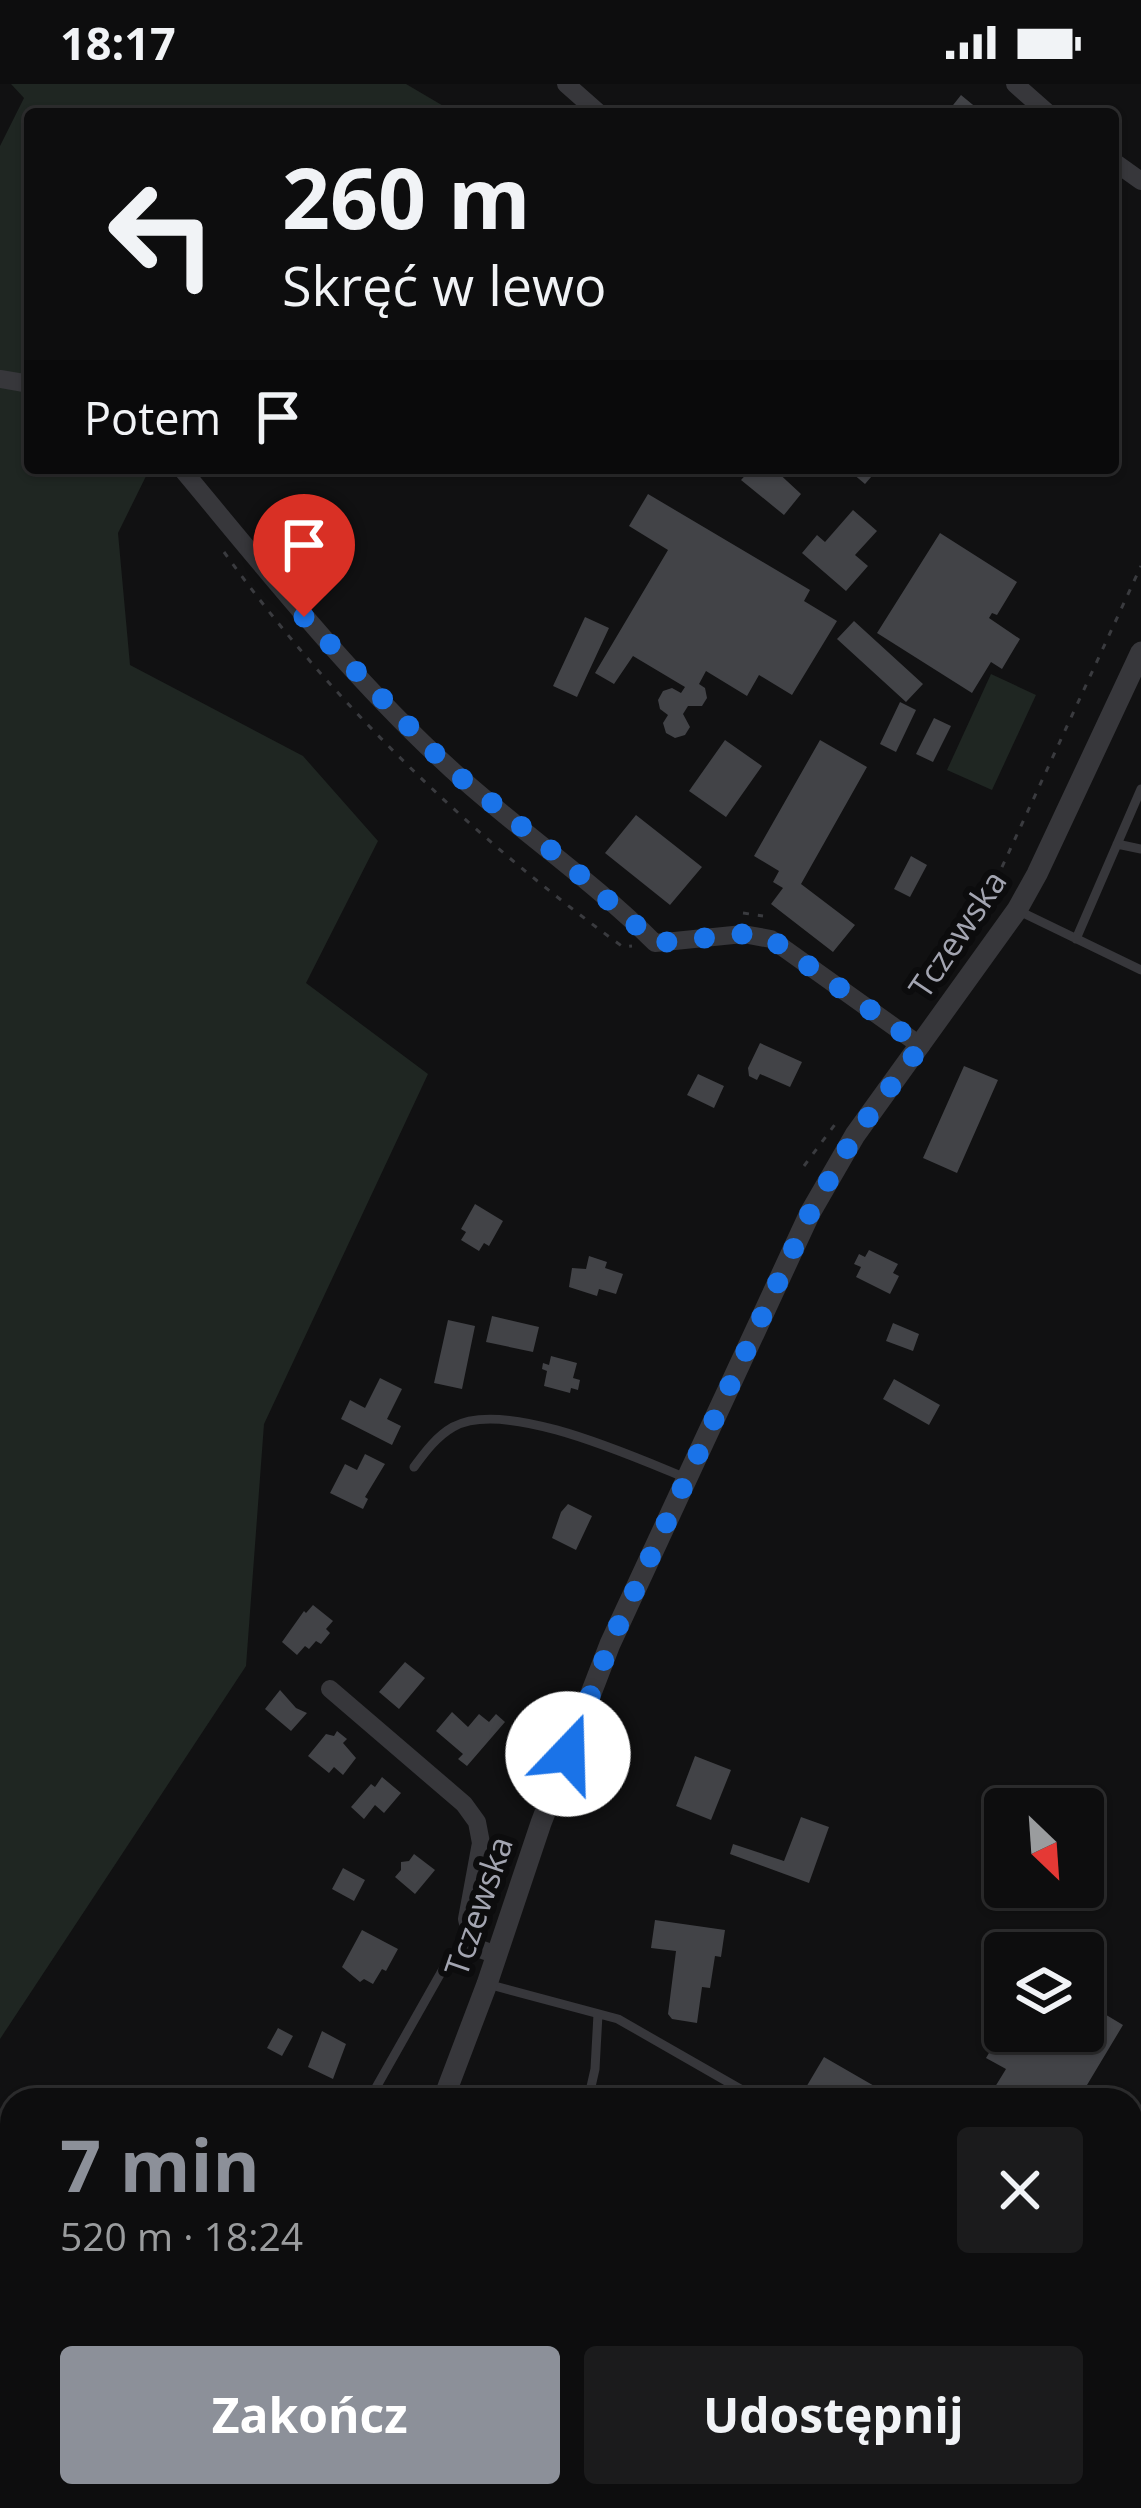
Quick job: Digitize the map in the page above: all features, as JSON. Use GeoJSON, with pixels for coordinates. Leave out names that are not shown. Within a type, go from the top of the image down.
{"type":"FeatureCollection","features":[{"type":"Feature","properties":{"kind":"street"},"geometry":{"type":"LineString","coordinates":[[566,84],[592,108]]}},
{"type":"Feature","properties":{"kind":"street"},"geometry":{"type":"LineString","coordinates":[[1015,84],[1042,108]]}},
{"type":"Feature","properties":{"kind":"street"},"geometry":{"type":"LineString","coordinates":[[186,474],[304,617],[450,769],[656,943],[743,934],[771,939],[921,1046]]}},
{"type":"Feature","properties":{"kind":"street","name":"Tczewska"},"geometry":{"type":"LineString","coordinates":[[448,2088],[594,1684],[827,1180],[862,1124],[1017,910],[1141,652]]}},
{"type":"Feature","properties":{"kind":"street"},"geometry":{"type":"LineString","coordinates":[[330,1689],[464,1804],[477,1822],[481,1844],[467,1918],[475,1947],[497,1955]]}},
{"type":"Feature","properties":{"kind":"lane"},"geometry":{"type":"LineString","coordinates":[[1076,939],[1141,790]]}},
{"type":"Feature","properties":{"kind":"lane"},"geometry":{"type":"LineString","coordinates":[[1117,844],[1141,849]]}},
{"type":"Feature","properties":{"kind":"lane"},"geometry":{"type":"LineString","coordinates":[[1017,910],[1141,970]]}},
{"type":"Feature","properties":{"kind":"lane"},"geometry":{"type":"LineString","coordinates":[[414,1467],[456,1425],[499,1420],[573,1433],[686,1478]]}},
{"type":"Feature","properties":{"kind":"lane"},"geometry":{"type":"LineString","coordinates":[[376,2088],[447,1962],[475,1947]]}},
{"type":"Feature","properties":{"kind":"lane"},"geometry":{"type":"LineString","coordinates":[[487,1984],[617,2019],[738,2088]]}},
{"type":"Feature","properties":{"kind":"lane"},"geometry":{"type":"LineString","coordinates":[[591,2088],[598,2014]]}},
{"type":"Feature","properties":{"kind":"path"},"geometry":{"type":"LineString","coordinates":[[946,970],[996,880],[1141,566]]}},
{"type":"Feature","properties":{"kind":"path"},"geometry":{"type":"LineString","coordinates":[[731,915],[747,912],[772,922]]}},
{"type":"Feature","properties":{"kind":"path"},"geometry":{"type":"LineString","coordinates":[[804,1166],[847,1108]]}},
{"type":"Feature","properties":{"kind":"shaded area"},"geometry":{"type":"Polygon","coordinates":[[[11,84],[406,84],[447,108],[24,108],[24,474],[147,474],[118,533],[130,665],[303,756],[378,841],[306,983],[428,1074],[264,1424],[246,1666],[0,2039],[0,146],[24,98],[11,84]]]}},
{"type":"Feature","properties":{"kind":"shaded area"},"geometry":{"type":"Polygon","coordinates":[[[991,674],[1036,695],[992,790],[947,770],[991,674]]]}},
{"type":"Feature","properties":{"kind":"building"},"geometry":{"type":"Polygon","coordinates":[[[961,95],[977,108],[951,108],[961,95]]]}},
{"type":"Feature","properties":{"kind":"building"},"geometry":{"type":"Polygon","coordinates":[[[746,474],[779,474],[801,494],[784,515],[741,480],[746,474]]]}},
{"type":"Feature","properties":{"kind":"building"},"geometry":{"type":"Polygon","coordinates":[[[853,474],[874,474],[865,484],[853,474]]]}},
{"type":"Feature","properties":{"kind":"building"},"geometry":{"type":"Polygon","coordinates":[[[648,494],[810,590],[804,601],[837,621],[792,695],[759,675],[747,696],[706,671],[699,684],[707,698],[702,706],[688,706],[683,714],[690,727],[675,738],[666,733],[663,723],[668,715],[658,700],[663,691],[672,688],[681,693],[685,687],[633,656],[614,684],[595,673],[668,550],[629,526],[648,494]]]}},
{"type":"Feature","properties":{"kind":"building"},"geometry":{"type":"Polygon","coordinates":[[[853,510],[877,531],[855,555],[868,566],[846,591],[802,553],[817,535],[825,542],[853,510]]]}},
{"type":"Feature","properties":{"kind":"building"},"geometry":{"type":"Polygon","coordinates":[[[940,533],[1017,582],[997,615],[992,613],[989,618],[1020,639],[1002,669],[991,662],[972,693],[877,633],[940,533]]]}},
{"type":"Feature","properties":{"kind":"building"},"geometry":{"type":"Polygon","coordinates":[[[585,617],[609,628],[577,697],[553,686],[585,617]]]}},
{"type":"Feature","properties":{"kind":"building"},"geometry":{"type":"Polygon","coordinates":[[[854,621],[923,684],[906,702],[837,639],[854,621]]]}},
{"type":"Feature","properties":{"kind":"building"},"geometry":{"type":"Polygon","coordinates":[[[900,702],[916,710],[896,752],[880,744],[900,702]]]}},
{"type":"Feature","properties":{"kind":"building"},"geometry":{"type":"Polygon","coordinates":[[[934,718],[951,726],[933,762],[916,754],[934,718]]]}},
{"type":"Feature","properties":{"kind":"building"},"geometry":{"type":"Polygon","coordinates":[[[725,740],[762,766],[726,817],[689,791],[725,740]]]}},
{"type":"Feature","properties":{"kind":"building"},"geometry":{"type":"Polygon","coordinates":[[[820,740],[867,767],[801,884],[855,925],[833,952],[771,904],[783,888],[773,882],[779,871],[754,856],[820,740]]]}},
{"type":"Feature","properties":{"kind":"building"},"geometry":{"type":"Polygon","coordinates":[[[636,815],[702,867],[670,905],[605,853],[636,815]]]}},
{"type":"Feature","properties":{"kind":"building"},"geometry":{"type":"Polygon","coordinates":[[[911,856],[927,865],[910,897],[894,889],[911,856]]]}},
{"type":"Feature","properties":{"kind":"building"},"geometry":{"type":"Polygon","coordinates":[[[760,1043],[802,1062],[790,1087],[760,1074],[757,1080],[749,1076],[760,1043]]]}},
{"type":"Feature","properties":{"kind":"building"},"geometry":{"type":"Polygon","coordinates":[[[964,1066],[998,1080],[957,1173],[923,1158],[964,1066]]]}},
{"type":"Feature","properties":{"kind":"building"},"geometry":{"type":"Polygon","coordinates":[[[698,1074],[724,1086],[714,1108],[687,1095],[698,1074]]]}},
{"type":"Feature","properties":{"kind":"building"},"geometry":{"type":"Polygon","coordinates":[[[475,1204],[503,1221],[489,1246],[484,1243],[479,1251],[461,1240],[466,1232],[461,1229],[475,1204]]]}},
{"type":"Feature","properties":{"kind":"building"},"geometry":{"type":"Polygon","coordinates":[[[869,1250],[898,1264],[893,1273],[899,1276],[890,1294],[856,1277],[861,1267],[854,1264],[859,1254],[865,1257],[869,1250]]]}},
{"type":"Feature","properties":{"kind":"building"},"geometry":{"type":"Polygon","coordinates":[[[589,1256],[623,1274],[616,1294],[599,1289],[597,1296],[569,1287],[572,1268],[586,1269],[589,1256]]]}},
{"type":"Feature","properties":{"kind":"building"},"geometry":{"type":"Polygon","coordinates":[[[492,1316],[539,1327],[533,1352],[486,1342],[492,1316]]]}},
{"type":"Feature","properties":{"kind":"building"},"geometry":{"type":"Polygon","coordinates":[[[448,1320],[475,1326],[462,1389],[434,1383],[448,1320]]]}},
{"type":"Feature","properties":{"kind":"building"},"geometry":{"type":"Polygon","coordinates":[[[893,1323],[919,1334],[913,1351],[886,1341],[893,1323]]]}},
{"type":"Feature","properties":{"kind":"building"},"geometry":{"type":"Polygon","coordinates":[[[551,1356],[577,1363],[573,1378],[580,1380],[578,1390],[571,1388],[570,1393],[544,1386],[547,1371],[543,1363],[549,1365],[551,1356]]]}},
{"type":"Feature","properties":{"kind":"building"},"geometry":{"type":"Polygon","coordinates":[[[380,1378],[402,1389],[387,1419],[401,1426],[392,1445],[341,1419],[350,1400],[365,1408],[380,1378]]]}},
{"type":"Feature","properties":{"kind":"building"},"geometry":{"type":"Polygon","coordinates":[[[894,1379],[940,1405],[929,1425],[883,1399],[894,1379]]]}},
{"type":"Feature","properties":{"kind":"building"},"geometry":{"type":"Polygon","coordinates":[[[365,1454],[385,1464],[363,1509],[330,1493],[345,1464],[357,1470],[365,1454]]]}},
{"type":"Feature","properties":{"kind":"building"},"geometry":{"type":"Polygon","coordinates":[[[568,1504],[592,1516],[576,1550],[552,1538],[568,1504]]]}},
{"type":"Feature","properties":{"kind":"building"},"geometry":{"type":"Polygon","coordinates":[[[313,1605],[333,1621],[326,1629],[330,1633],[321,1644],[305,1646],[297,1655],[282,1642],[313,1605]]]}},
{"type":"Feature","properties":{"kind":"building"},"geometry":{"type":"Polygon","coordinates":[[[405,1662],[425,1678],[399,1709],[379,1692],[405,1662]]]}},
{"type":"Feature","properties":{"kind":"building"},"geometry":{"type":"Polygon","coordinates":[[[280,1690],[307,1713],[291,1731],[265,1709],[280,1690]]]}},
{"type":"Feature","properties":{"kind":"building"},"geometry":{"type":"Polygon","coordinates":[[[452,1712],[468,1727],[479,1714],[489,1722],[496,1714],[505,1722],[467,1766],[458,1759],[463,1754],[436,1731],[452,1712]]]}},
{"type":"Feature","properties":{"kind":"building"},"geometry":{"type":"Polygon","coordinates":[[[337,1731],[356,1758],[343,1775],[334,1767],[329,1773],[308,1756],[326,1734],[334,1736],[337,1731]]]}},
{"type":"Feature","properties":{"kind":"building"},"geometry":{"type":"Polygon","coordinates":[[[695,1756],[731,1770],[711,1820],[676,1806],[695,1756]]]}},
{"type":"Feature","properties":{"kind":"building"},"geometry":{"type":"Polygon","coordinates":[[[382,1777],[401,1793],[384,1813],[375,1805],[364,1819],[351,1807],[382,1777]]]}},
{"type":"Feature","properties":{"kind":"building"},"geometry":{"type":"Polygon","coordinates":[[[801,1817],[829,1827],[809,1883],[730,1854],[733,1844],[784,1861],[801,1817]]]}},
{"type":"Feature","properties":{"kind":"building"},"geometry":{"type":"Polygon","coordinates":[[[414,1854],[435,1870],[415,1894],[395,1877],[401,1862],[414,1854]]]}},
{"type":"Feature","properties":{"kind":"building"},"geometry":{"type":"Polygon","coordinates":[[[343,1868],[365,1880],[354,1901],[332,1889],[343,1868]]]}},
{"type":"Feature","properties":{"kind":"building"},"geometry":{"type":"Polygon","coordinates":[[[655,1920],[725,1930],[710,1988],[702,1987],[697,2023],[668,2014],[676,1951],[651,1948],[655,1920]]]}},
{"type":"Feature","properties":{"kind":"building"},"geometry":{"type":"Polygon","coordinates":[[[362,1930],[398,1949],[373,1984],[360,1982],[342,1967],[362,1930]]]}},
{"type":"Feature","properties":{"kind":"building"},"geometry":{"type":"Polygon","coordinates":[[[1104,2014],[1123,2025],[1085,2088],[994,2088],[1006,2069],[986,2058],[990,2052],[1104,2052],[1104,2014]]]}},
{"type":"Feature","properties":{"kind":"building"},"geometry":{"type":"Polygon","coordinates":[[[278,2028],[293,2036],[282,2056],[267,2048],[278,2028]]]}},
{"type":"Feature","properties":{"kind":"building"},"geometry":{"type":"Polygon","coordinates":[[[322,2031],[346,2044],[333,2079],[308,2067],[322,2031]]]}},
{"type":"Feature","properties":{"kind":"building"},"geometry":{"type":"Polygon","coordinates":[[[824,2057],[876,2087],[875,2088],[806,2088],[824,2057]]]}},
{"type":"Feature","properties":{"kind":"route"},"geometry":{"type":"LineString","coordinates":[[304,617],[450,769],[606,896],[656,943],[743,934],[771,939],[921,1046],[855,1135],[810,1213],[610,1644],[568,1754]]}}]}
